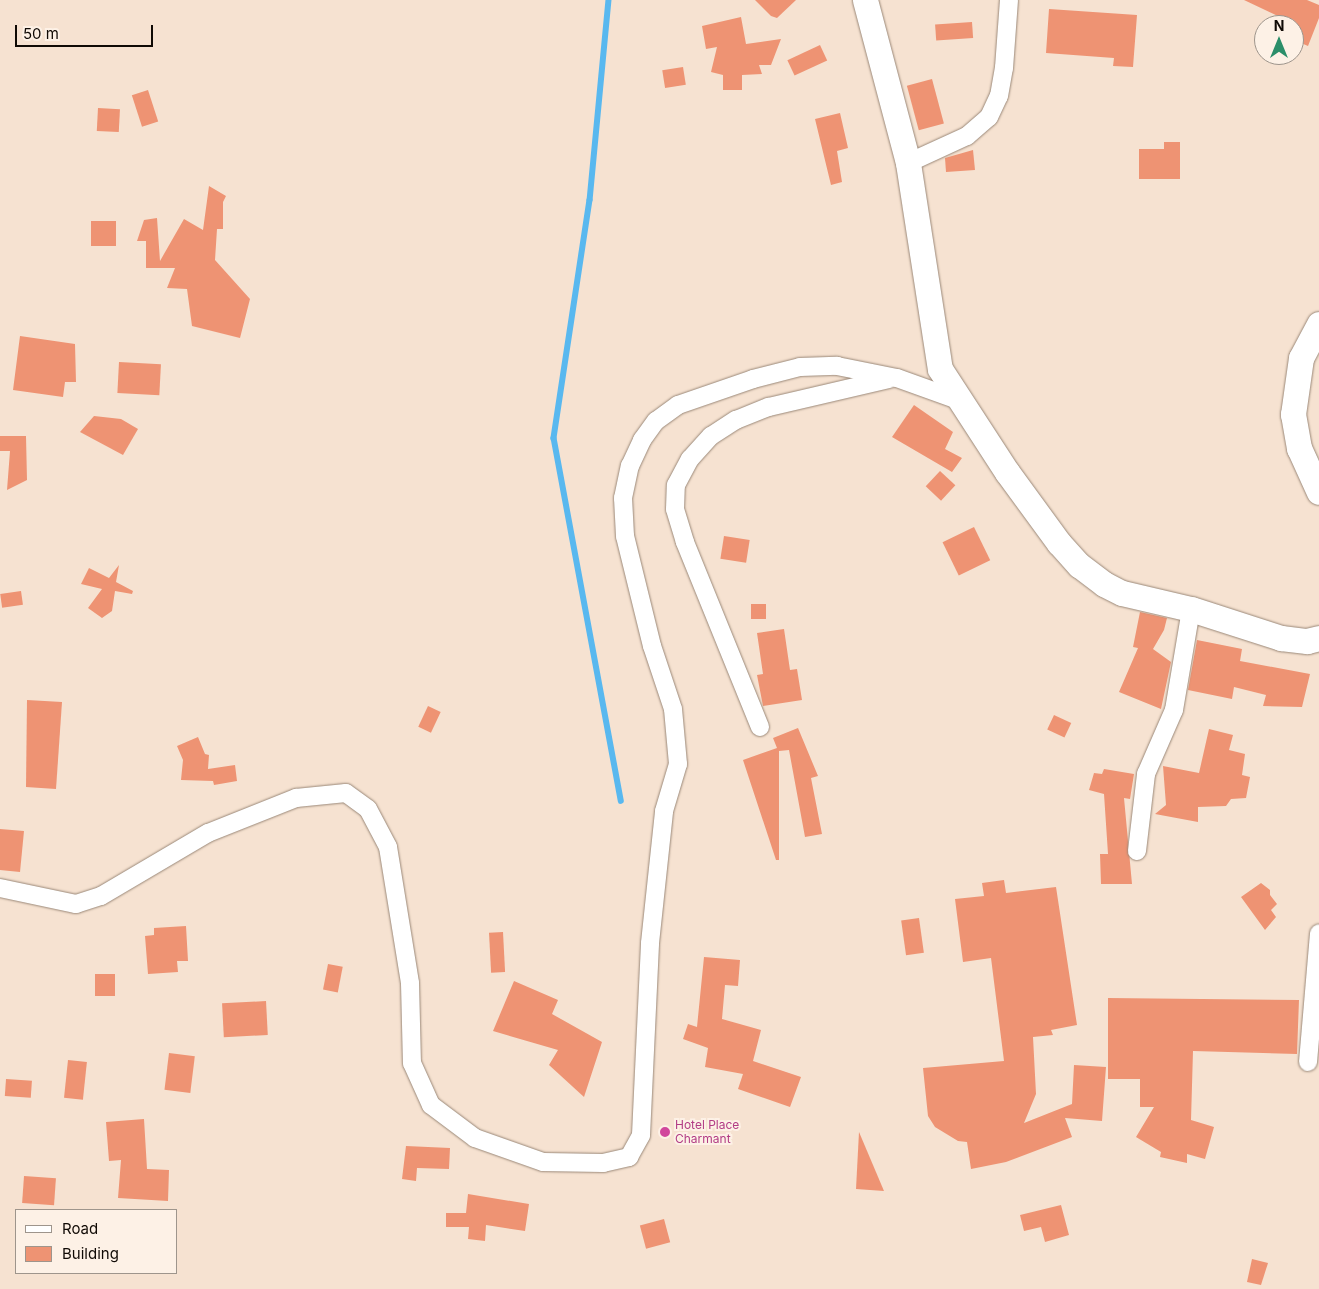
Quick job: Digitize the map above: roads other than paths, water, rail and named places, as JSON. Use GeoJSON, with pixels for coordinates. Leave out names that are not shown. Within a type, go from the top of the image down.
{"type":"FeatureCollection","features":[{"type":"Feature","properties":{"kind":"street"},"geometry":{"type":"LineString","coordinates":[[865,0],[908,163],[940,369],[958,400],[1059,543],[1079,565],[1122,593],[1191,609],[1281,638],[1319,638]]}},
{"type":"Feature","properties":{"kind":"street"},"geometry":{"type":"LineString","coordinates":[[908,163],[967,136],[988,117],[999,96],[1004,68],[1009,0]]}},
{"type":"Feature","properties":{"kind":"street"},"geometry":{"type":"LineString","coordinates":[[1319,324],[1302,358],[1292,414],[1299,448],[1319,492]]}},
{"type":"Feature","properties":{"kind":"street"},"geometry":{"type":"LineString","coordinates":[[0,888],[76,904],[101,896],[208,833],[296,798],[346,793],[368,809],[388,847],[410,983],[412,1063],[431,1104],[475,1138],[543,1162],[603,1163],[629,1156],[641,1135],[650,942],[664,811],[678,764],[673,709],[652,646],[625,536],[623,498],[630,466],[642,440],[656,420],[678,405],[708,394],[800,367],[837,366],[897,378],[958,400]]}},
{"type":"Feature","properties":{"kind":"street"},"geometry":{"type":"LineString","coordinates":[[760,727],[685,542],[675,509],[676,485],[695,453],[711,436],[736,420],[769,407],[897,378]]}},
{"type":"Feature","properties":{"kind":"street"},"geometry":{"type":"LineString","coordinates":[[1137,851],[1146,774],[1174,710],[1191,609]]}},
{"type":"Feature","properties":{"kind":"street"},"geometry":{"type":"LineString","coordinates":[[1308,1062],[1319,933]]}},
{"type":"Feature","properties":{"kind":"waterway"},"geometry":{"type":"LineString","coordinates":[[609,0],[590,200],[554,438],[621,801]]}},
{"type":"Feature","properties":{"kind":"place","name":"Hotel Place Charmant"},"geometry":{"type":"Point","coordinates":[665,1132]}}]}
